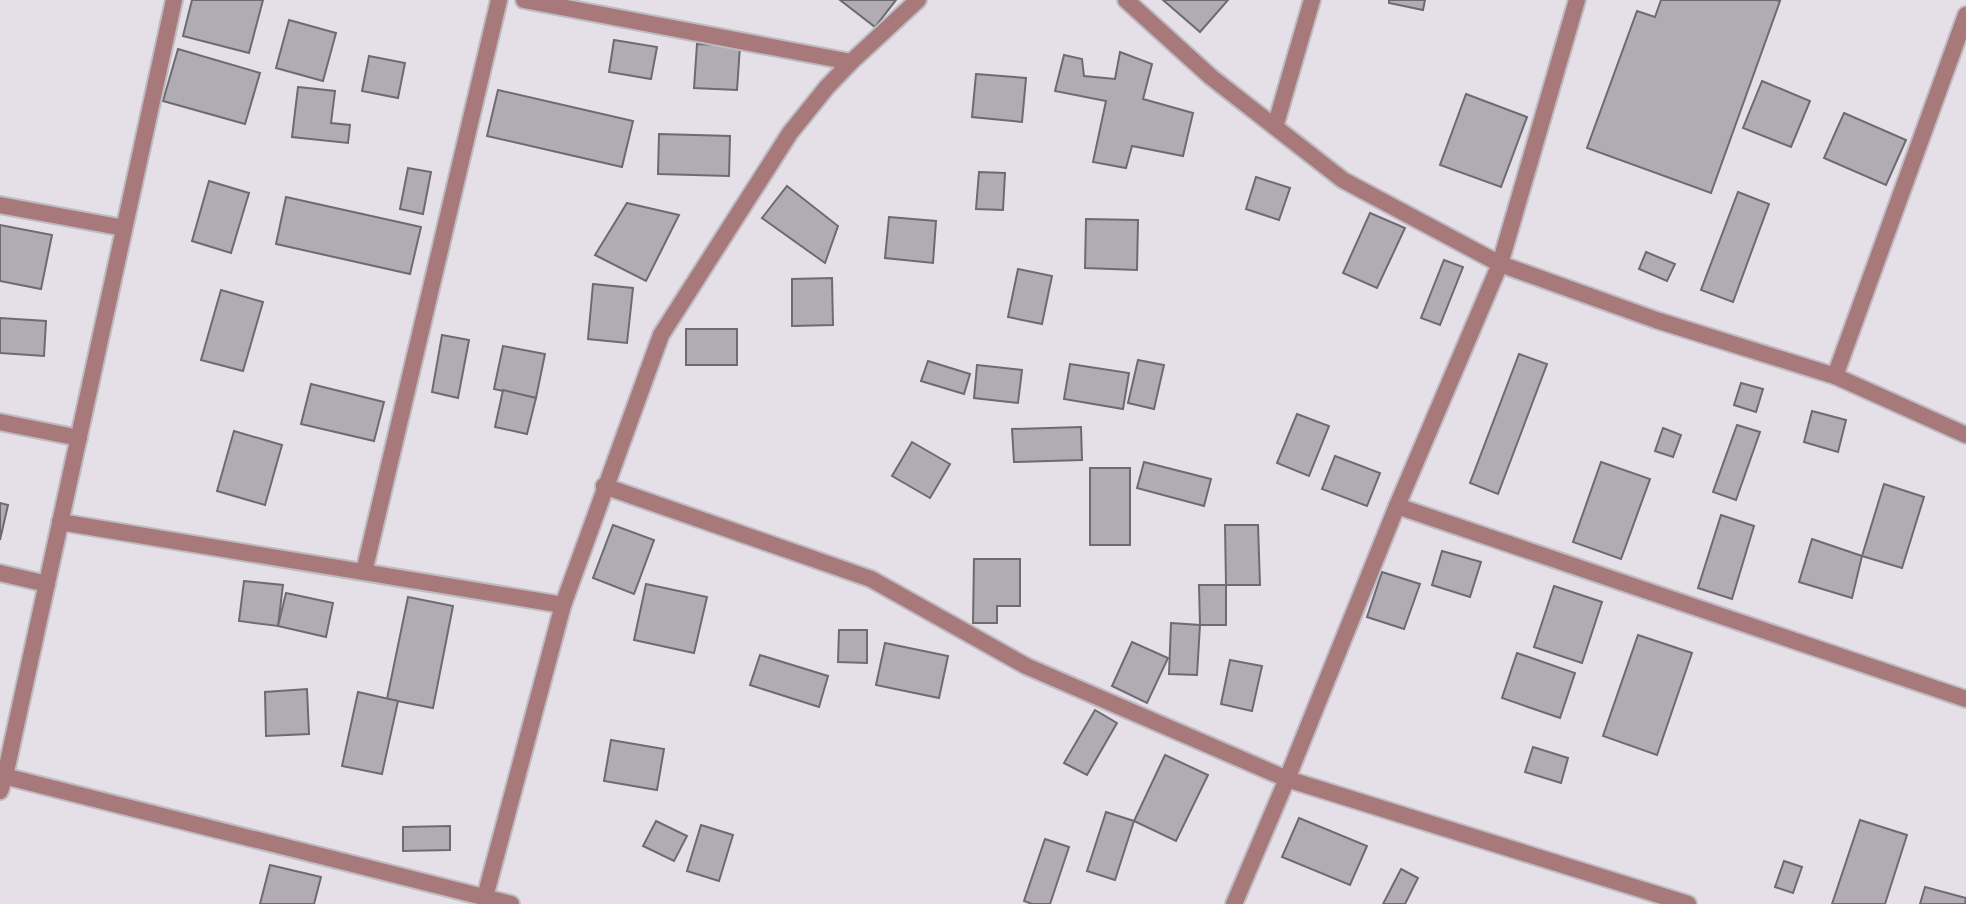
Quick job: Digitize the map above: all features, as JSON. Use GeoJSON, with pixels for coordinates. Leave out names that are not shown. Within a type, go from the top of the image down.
{"type":"FeatureCollection","features":[{"type":"Feature","properties":{"kind":"street"},"geometry":{"type":"LineString","coordinates":[[174,0],[2,781],[511,904]]}},
{"type":"Feature","properties":{"kind":"street"},"geometry":{"type":"LineString","coordinates":[[364,572],[499,0]]}},
{"type":"Feature","properties":{"kind":"street"},"geometry":{"type":"LineString","coordinates":[[524,0],[851,62]]}},
{"type":"Feature","properties":{"kind":"street"},"geometry":{"type":"LineString","coordinates":[[485,897],[563,605],[661,335],[790,133],[851,62],[918,0]]}},
{"type":"Feature","properties":{"kind":"street"},"geometry":{"type":"LineString","coordinates":[[1126,0],[1211,77],[1343,180],[1500,264],[1656,320],[1835,376],[1966,435]]}},
{"type":"Feature","properties":{"kind":"street"},"geometry":{"type":"LineString","coordinates":[[1275,127],[1312,0]]}},
{"type":"Feature","properties":{"kind":"street"},"geometry":{"type":"LineString","coordinates":[[1234,904],[1500,264],[1577,0]]}},
{"type":"Feature","properties":{"kind":"street"},"geometry":{"type":"LineString","coordinates":[[1835,376],[1966,15]]}},
{"type":"Feature","properties":{"kind":"street"},"geometry":{"type":"LineString","coordinates":[[0,205],[124,228]]}},
{"type":"Feature","properties":{"kind":"street"},"geometry":{"type":"LineString","coordinates":[[0,422],[79,438]]}},
{"type":"Feature","properties":{"kind":"street"},"geometry":{"type":"LineString","coordinates":[[604,486],[871,579],[1026,666],[1287,779],[1688,904]]}},
{"type":"Feature","properties":{"kind":"street"},"geometry":{"type":"LineString","coordinates":[[1397,506],[1966,699]]}},
{"type":"Feature","properties":{"kind":"street"},"geometry":{"type":"LineString","coordinates":[[60,522],[563,605]]}},
{"type":"Feature","properties":{"kind":"street"},"geometry":{"type":"LineString","coordinates":[[0,573],[47,584]]}},
{"type":"Feature","properties":{"kind":"building"},"geometry":{"type":"Polygon","coordinates":[[[192,0],[263,0],[249,53],[183,36],[192,0]]]}},
{"type":"Feature","properties":{"kind":"building"},"geometry":{"type":"Polygon","coordinates":[[[840,0],[896,0],[875,27],[840,0]]]}},
{"type":"Feature","properties":{"kind":"building"},"geometry":{"type":"Polygon","coordinates":[[[1163,0],[1228,0],[1200,32],[1163,0]]]}},
{"type":"Feature","properties":{"kind":"building"},"geometry":{"type":"Polygon","coordinates":[[[1389,0],[1425,0],[1423,10],[1389,3],[1389,0]]]}},
{"type":"Feature","properties":{"kind":"building"},"geometry":{"type":"Polygon","coordinates":[[[1661,0],[1780,1],[1711,193],[1587,148],[1637,11],[1655,17],[1661,0]]]}},
{"type":"Feature","properties":{"kind":"building"},"geometry":{"type":"Polygon","coordinates":[[[289,20],[336,33],[323,81],[276,68],[289,20]]]}},
{"type":"Feature","properties":{"kind":"building"},"geometry":{"type":"Polygon","coordinates":[[[614,40],[657,47],[651,79],[609,72],[614,40]]]}},
{"type":"Feature","properties":{"kind":"building"},"geometry":{"type":"Polygon","coordinates":[[[697,44],[740,46],[737,90],[694,88],[697,44]]]}},
{"type":"Feature","properties":{"kind":"building"},"geometry":{"type":"Polygon","coordinates":[[[178,49],[260,73],[245,124],[163,101],[178,49]]]}},
{"type":"Feature","properties":{"kind":"building"},"geometry":{"type":"Polygon","coordinates":[[[1120,52],[1152,64],[1143,99],[1193,113],[1183,156],[1132,146],[1126,168],[1093,162],[1106,101],[1055,91],[1064,55],[1082,59],[1084,76],[1115,79],[1120,52]]]}},
{"type":"Feature","properties":{"kind":"building"},"geometry":{"type":"Polygon","coordinates":[[[369,56],[405,63],[398,98],[362,91],[369,56]]]}},
{"type":"Feature","properties":{"kind":"building"},"geometry":{"type":"Polygon","coordinates":[[[976,74],[1026,78],[1022,122],[972,117],[976,74]]]}},
{"type":"Feature","properties":{"kind":"building"},"geometry":{"type":"Polygon","coordinates":[[[1762,81],[1810,101],[1791,147],[1743,128],[1762,81]]]}},
{"type":"Feature","properties":{"kind":"building"},"geometry":{"type":"Polygon","coordinates":[[[298,87],[335,91],[331,123],[350,125],[348,143],[292,137],[298,87]]]}},
{"type":"Feature","properties":{"kind":"building"},"geometry":{"type":"Polygon","coordinates":[[[498,90],[633,121],[622,167],[487,136],[498,90]]]}},
{"type":"Feature","properties":{"kind":"building"},"geometry":{"type":"Polygon","coordinates":[[[1466,94],[1527,117],[1501,187],[1440,165],[1466,94]]]}},
{"type":"Feature","properties":{"kind":"building"},"geometry":{"type":"Polygon","coordinates":[[[1844,113],[1906,140],[1886,185],[1824,158],[1844,113]]]}},
{"type":"Feature","properties":{"kind":"building"},"geometry":{"type":"Polygon","coordinates":[[[659,134],[730,136],[729,176],[658,174],[659,134]]]}},
{"type":"Feature","properties":{"kind":"building"},"geometry":{"type":"Polygon","coordinates":[[[408,168],[431,172],[423,214],[400,209],[408,168]]]}},
{"type":"Feature","properties":{"kind":"building"},"geometry":{"type":"Polygon","coordinates":[[[979,172],[1005,173],[1003,210],[976,209],[979,172]]]}},
{"type":"Feature","properties":{"kind":"building"},"geometry":{"type":"Polygon","coordinates":[[[1256,177],[1290,188],[1279,220],[1246,209],[1256,177]]]}},
{"type":"Feature","properties":{"kind":"building"},"geometry":{"type":"Polygon","coordinates":[[[209,181],[249,193],[231,253],[192,241],[209,181]]]}},
{"type":"Feature","properties":{"kind":"building"},"geometry":{"type":"Polygon","coordinates":[[[787,186],[838,226],[825,263],[762,218],[787,186]]]}},
{"type":"Feature","properties":{"kind":"building"},"geometry":{"type":"Polygon","coordinates":[[[1738,192],[1769,204],[1733,302],[1701,290],[1738,192]]]}},
{"type":"Feature","properties":{"kind":"building"},"geometry":{"type":"Polygon","coordinates":[[[286,197],[421,227],[410,274],[276,244],[286,197]]]}},
{"type":"Feature","properties":{"kind":"building"},"geometry":{"type":"Polygon","coordinates":[[[627,203],[679,215],[646,281],[595,255],[627,203]]]}},
{"type":"Feature","properties":{"kind":"building"},"geometry":{"type":"Polygon","coordinates":[[[1370,213],[1405,228],[1377,288],[1343,273],[1370,213]]]}},
{"type":"Feature","properties":{"kind":"building"},"geometry":{"type":"Polygon","coordinates":[[[889,217],[936,221],[933,263],[885,258],[889,217]]]}},
{"type":"Feature","properties":{"kind":"building"},"geometry":{"type":"Polygon","coordinates":[[[1086,219],[1138,220],[1137,270],[1085,268],[1086,219]]]}},
{"type":"Feature","properties":{"kind":"building"},"geometry":{"type":"Polygon","coordinates":[[[0,225],[52,235],[41,289],[0,281],[0,225]]]}},
{"type":"Feature","properties":{"kind":"building"},"geometry":{"type":"Polygon","coordinates":[[[1646,252],[1675,264],[1667,281],[1639,269],[1646,252]]]}},
{"type":"Feature","properties":{"kind":"building"},"geometry":{"type":"Polygon","coordinates":[[[1444,260],[1463,267],[1440,325],[1421,318],[1444,260]]]}},
{"type":"Feature","properties":{"kind":"building"},"geometry":{"type":"Polygon","coordinates":[[[1018,269],[1052,276],[1042,324],[1008,317],[1018,269]]]}},
{"type":"Feature","properties":{"kind":"building"},"geometry":{"type":"Polygon","coordinates":[[[832,278],[833,325],[792,326],[792,279],[832,278]]]}},
{"type":"Feature","properties":{"kind":"building"},"geometry":{"type":"Polygon","coordinates":[[[593,284],[633,288],[627,343],[588,339],[593,284]]]}},
{"type":"Feature","properties":{"kind":"building"},"geometry":{"type":"Polygon","coordinates":[[[221,290],[263,302],[243,371],[201,360],[221,290]]]}},
{"type":"Feature","properties":{"kind":"building"},"geometry":{"type":"Polygon","coordinates":[[[0,318],[46,321],[44,356],[0,353],[0,318]]]}},
{"type":"Feature","properties":{"kind":"building"},"geometry":{"type":"Polygon","coordinates":[[[686,329],[737,329],[737,365],[686,365],[686,329]]]}},
{"type":"Feature","properties":{"kind":"building"},"geometry":{"type":"Polygon","coordinates":[[[442,335],[469,340],[458,398],[432,392],[442,335]]]}},
{"type":"Feature","properties":{"kind":"building"},"geometry":{"type":"Polygon","coordinates":[[[503,346],[545,354],[536,398],[494,389],[503,346]]]}},
{"type":"Feature","properties":{"kind":"building"},"geometry":{"type":"Polygon","coordinates":[[[1519,354],[1547,364],[1498,494],[1470,483],[1519,354]]]}},
{"type":"Feature","properties":{"kind":"building"},"geometry":{"type":"Polygon","coordinates":[[[1138,360],[1164,365],[1154,409],[1128,403],[1138,360]]]}},
{"type":"Feature","properties":{"kind":"building"},"geometry":{"type":"Polygon","coordinates":[[[928,361],[970,374],[964,394],[921,381],[928,361]]]}},
{"type":"Feature","properties":{"kind":"building"},"geometry":{"type":"Polygon","coordinates":[[[1070,364],[1129,373],[1123,409],[1064,399],[1070,364]]]}},
{"type":"Feature","properties":{"kind":"building"},"geometry":{"type":"Polygon","coordinates":[[[977,365],[1022,370],[1018,403],[974,398],[977,365]]]}},
{"type":"Feature","properties":{"kind":"building"},"geometry":{"type":"Polygon","coordinates":[[[1741,383],[1763,389],[1756,412],[1734,405],[1741,383]]]}},
{"type":"Feature","properties":{"kind":"building"},"geometry":{"type":"Polygon","coordinates":[[[311,384],[384,402],[374,441],[301,424],[311,384]]]}},
{"type":"Feature","properties":{"kind":"building"},"geometry":{"type":"Polygon","coordinates":[[[503,390],[536,398],[527,434],[495,427],[503,390]]]}},
{"type":"Feature","properties":{"kind":"building"},"geometry":{"type":"Polygon","coordinates":[[[1812,411],[1846,420],[1838,452],[1804,442],[1812,411]]]}},
{"type":"Feature","properties":{"kind":"building"},"geometry":{"type":"Polygon","coordinates":[[[1297,414],[1329,426],[1309,476],[1277,463],[1297,414]]]}},
{"type":"Feature","properties":{"kind":"building"},"geometry":{"type":"Polygon","coordinates":[[[1737,425],[1760,432],[1736,500],[1713,492],[1737,425]]]}},
{"type":"Feature","properties":{"kind":"building"},"geometry":{"type":"Polygon","coordinates":[[[1081,427],[1082,460],[1014,462],[1012,429],[1081,427]]]}},
{"type":"Feature","properties":{"kind":"building"},"geometry":{"type":"Polygon","coordinates":[[[1663,428],[1681,435],[1673,457],[1655,451],[1663,428]]]}},
{"type":"Feature","properties":{"kind":"building"},"geometry":{"type":"Polygon","coordinates":[[[234,431],[282,445],[265,505],[217,491],[234,431]]]}},
{"type":"Feature","properties":{"kind":"building"},"geometry":{"type":"Polygon","coordinates":[[[912,442],[950,464],[930,498],[892,476],[912,442]]]}},
{"type":"Feature","properties":{"kind":"building"},"geometry":{"type":"Polygon","coordinates":[[[1335,456],[1380,473],[1367,506],[1322,489],[1335,456]]]}},
{"type":"Feature","properties":{"kind":"building"},"geometry":{"type":"Polygon","coordinates":[[[1144,462],[1211,479],[1204,506],[1137,488],[1144,462]]]}},
{"type":"Feature","properties":{"kind":"building"},"geometry":{"type":"Polygon","coordinates":[[[1601,462],[1650,479],[1621,559],[1573,542],[1601,462]]]}},
{"type":"Feature","properties":{"kind":"building"},"geometry":{"type":"Polygon","coordinates":[[[1090,468],[1130,468],[1130,545],[1090,545],[1090,468]]]}},
{"type":"Feature","properties":{"kind":"building"},"geometry":{"type":"Polygon","coordinates":[[[1884,484],[1924,497],[1902,568],[1862,556],[1884,484]]]}},
{"type":"Feature","properties":{"kind":"building"},"geometry":{"type":"Polygon","coordinates":[[[0,503],[8,505],[0,540],[0,503]]]}},
{"type":"Feature","properties":{"kind":"building"},"geometry":{"type":"Polygon","coordinates":[[[1721,515],[1754,526],[1732,599],[1698,588],[1721,515]]]}},
{"type":"Feature","properties":{"kind":"building"},"geometry":{"type":"Polygon","coordinates":[[[613,525],[654,540],[634,594],[593,578],[613,525]]]}},
{"type":"Feature","properties":{"kind":"building"},"geometry":{"type":"Polygon","coordinates":[[[1225,525],[1258,525],[1260,585],[1226,585],[1225,525]]]}},
{"type":"Feature","properties":{"kind":"building"},"geometry":{"type":"Polygon","coordinates":[[[1812,539],[1862,556],[1852,598],[1799,582],[1812,539]]]}},
{"type":"Feature","properties":{"kind":"building"},"geometry":{"type":"Polygon","coordinates":[[[1442,551],[1481,562],[1470,597],[1432,585],[1442,551]]]}},
{"type":"Feature","properties":{"kind":"building"},"geometry":{"type":"Polygon","coordinates":[[[974,559],[1020,559],[1020,606],[997,606],[997,623],[973,623],[974,559]]]}},
{"type":"Feature","properties":{"kind":"building"},"geometry":{"type":"Polygon","coordinates":[[[1382,572],[1420,584],[1404,629],[1367,617],[1382,572]]]}},
{"type":"Feature","properties":{"kind":"building"},"geometry":{"type":"Polygon","coordinates":[[[244,581],[283,585],[278,626],[239,621],[244,581]]]}},
{"type":"Feature","properties":{"kind":"building"},"geometry":{"type":"Polygon","coordinates":[[[646,584],[707,597],[694,653],[634,640],[646,584]]]}},
{"type":"Feature","properties":{"kind":"building"},"geometry":{"type":"Polygon","coordinates":[[[1199,585],[1226,585],[1226,625],[1200,625],[1199,585]]]}},
{"type":"Feature","properties":{"kind":"building"},"geometry":{"type":"Polygon","coordinates":[[[1554,586],[1602,602],[1582,663],[1534,647],[1554,586]]]}},
{"type":"Feature","properties":{"kind":"building"},"geometry":{"type":"Polygon","coordinates":[[[286,593],[333,603],[326,637],[278,626],[286,593]]]}},
{"type":"Feature","properties":{"kind":"building"},"geometry":{"type":"Polygon","coordinates":[[[408,597],[453,606],[433,708],[387,699],[408,597]]]}},
{"type":"Feature","properties":{"kind":"building"},"geometry":{"type":"Polygon","coordinates":[[[1171,623],[1200,625],[1197,675],[1169,674],[1171,623]]]}},
{"type":"Feature","properties":{"kind":"building"},"geometry":{"type":"Polygon","coordinates":[[[839,630],[867,630],[867,663],[838,662],[839,630]]]}},
{"type":"Feature","properties":{"kind":"building"},"geometry":{"type":"Polygon","coordinates":[[[1638,635],[1692,653],[1657,755],[1603,736],[1638,635]]]}},
{"type":"Feature","properties":{"kind":"building"},"geometry":{"type":"Polygon","coordinates":[[[1132,642],[1168,658],[1147,703],[1112,686],[1132,642]]]}},
{"type":"Feature","properties":{"kind":"building"},"geometry":{"type":"Polygon","coordinates":[[[885,643],[948,656],[939,698],[876,685],[885,643]]]}},
{"type":"Feature","properties":{"kind":"building"},"geometry":{"type":"Polygon","coordinates":[[[1517,653],[1575,673],[1560,718],[1502,698],[1517,653]]]}},
{"type":"Feature","properties":{"kind":"building"},"geometry":{"type":"Polygon","coordinates":[[[760,655],[828,676],[819,707],[750,685],[760,655]]]}},
{"type":"Feature","properties":{"kind":"building"},"geometry":{"type":"Polygon","coordinates":[[[1230,660],[1262,666],[1252,711],[1221,704],[1230,660]]]}},
{"type":"Feature","properties":{"kind":"building"},"geometry":{"type":"Polygon","coordinates":[[[307,689],[309,734],[266,736],[265,692],[307,689]]]}},
{"type":"Feature","properties":{"kind":"building"},"geometry":{"type":"Polygon","coordinates":[[[358,692],[398,701],[382,774],[342,766],[358,692]]]}},
{"type":"Feature","properties":{"kind":"building"},"geometry":{"type":"Polygon","coordinates":[[[1095,710],[1117,723],[1087,775],[1064,763],[1095,710]]]}},
{"type":"Feature","properties":{"kind":"building"},"geometry":{"type":"Polygon","coordinates":[[[611,740],[664,749],[657,790],[604,781],[611,740]]]}},
{"type":"Feature","properties":{"kind":"building"},"geometry":{"type":"Polygon","coordinates":[[[1533,747],[1568,758],[1561,783],[1525,772],[1533,747]]]}},
{"type":"Feature","properties":{"kind":"building"},"geometry":{"type":"Polygon","coordinates":[[[1165,755],[1208,775],[1176,841],[1134,821],[1165,755]]]}},
{"type":"Feature","properties":{"kind":"building"},"geometry":{"type":"Polygon","coordinates":[[[1106,812],[1134,821],[1115,880],[1087,871],[1106,812]]]}},
{"type":"Feature","properties":{"kind":"building"},"geometry":{"type":"Polygon","coordinates":[[[1299,818],[1367,846],[1350,885],[1282,857],[1299,818]]]}},
{"type":"Feature","properties":{"kind":"building"},"geometry":{"type":"Polygon","coordinates":[[[1860,820],[1907,835],[1885,904],[1832,904],[1860,820]]]}},
{"type":"Feature","properties":{"kind":"building"},"geometry":{"type":"Polygon","coordinates":[[[656,821],[687,836],[674,861],[643,846],[656,821]]]}},
{"type":"Feature","properties":{"kind":"building"},"geometry":{"type":"Polygon","coordinates":[[[701,825],[733,835],[719,881],[687,871],[701,825]]]}},
{"type":"Feature","properties":{"kind":"building"},"geometry":{"type":"Polygon","coordinates":[[[450,826],[450,850],[403,851],[403,827],[450,826]]]}},
{"type":"Feature","properties":{"kind":"building"},"geometry":{"type":"Polygon","coordinates":[[[1045,839],[1069,847],[1050,904],[1032,904],[1024,901],[1045,839]]]}},
{"type":"Feature","properties":{"kind":"building"},"geometry":{"type":"Polygon","coordinates":[[[1784,861],[1802,867],[1793,893],[1775,887],[1784,861]]]}},
{"type":"Feature","properties":{"kind":"building"},"geometry":{"type":"Polygon","coordinates":[[[270,865],[321,877],[314,904],[260,904],[270,865]]]}},
{"type":"Feature","properties":{"kind":"building"},"geometry":{"type":"Polygon","coordinates":[[[1401,869],[1418,878],[1405,904],[1383,904],[1401,869]]]}},
{"type":"Feature","properties":{"kind":"building"},"geometry":{"type":"Polygon","coordinates":[[[1925,887],[1966,898],[1965,904],[1920,904],[1925,887]]]}}]}
